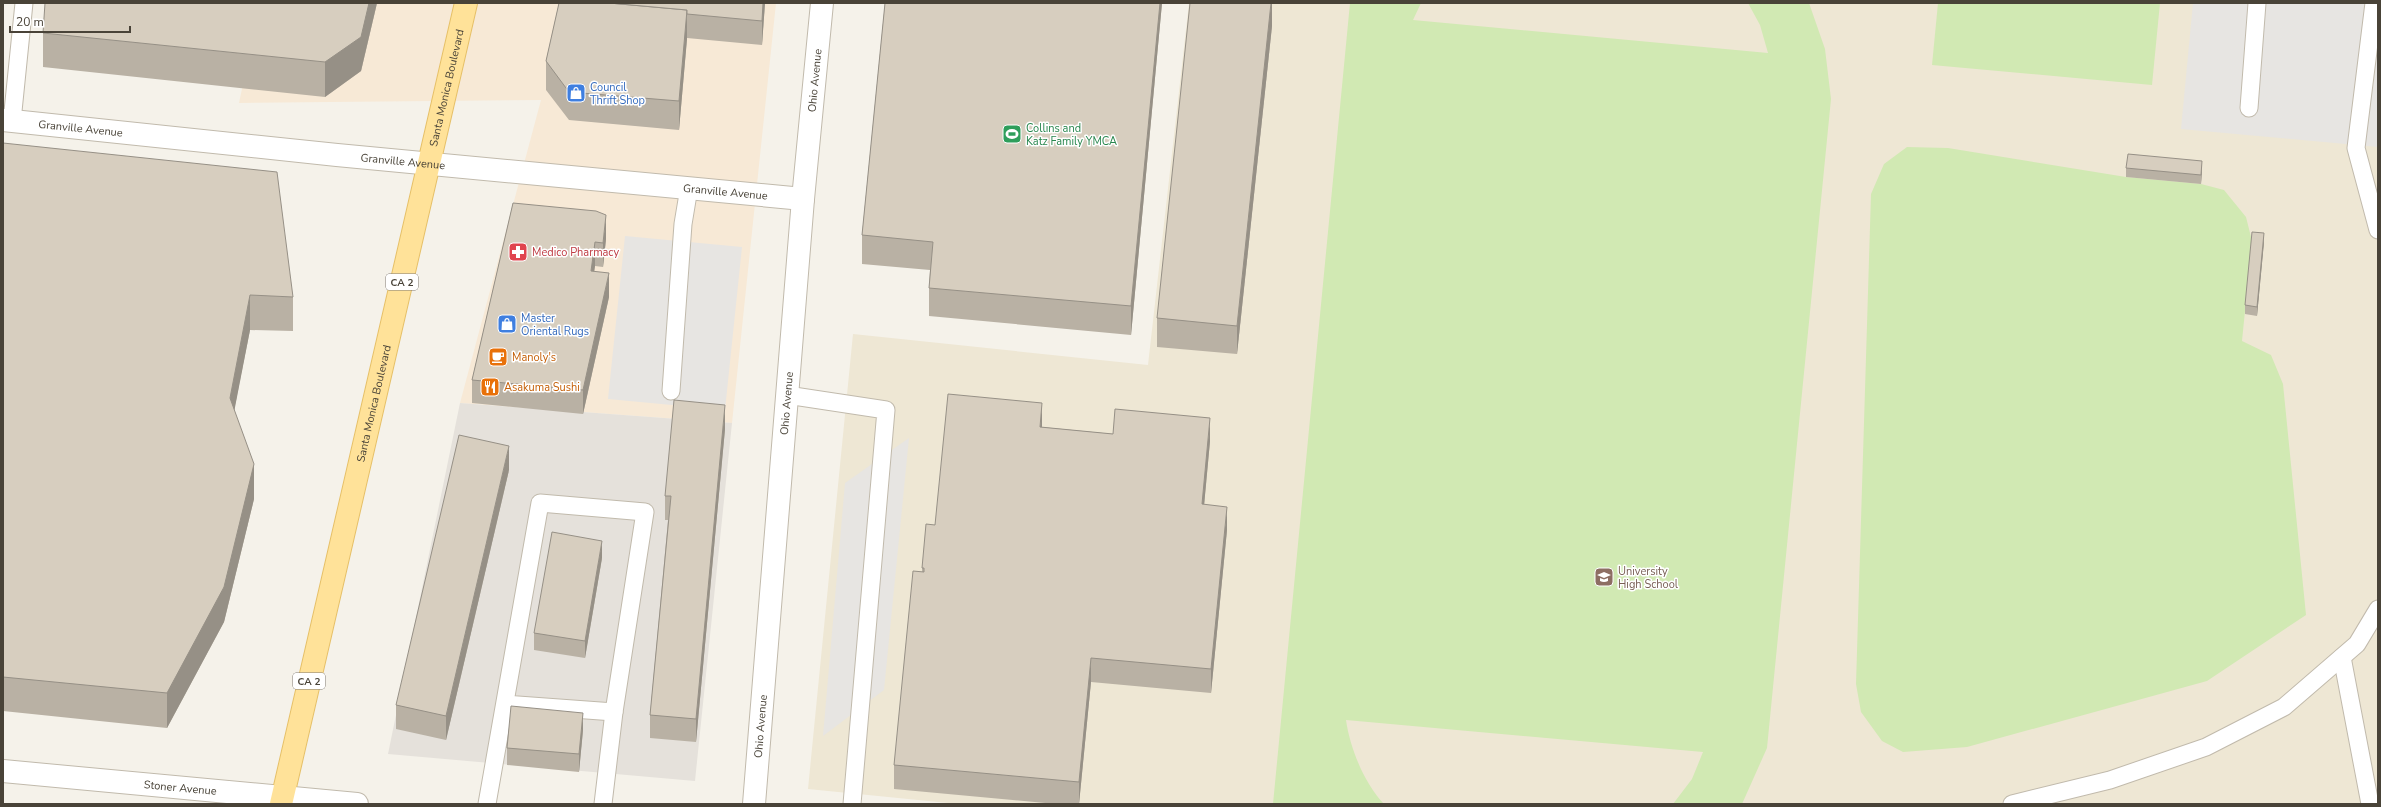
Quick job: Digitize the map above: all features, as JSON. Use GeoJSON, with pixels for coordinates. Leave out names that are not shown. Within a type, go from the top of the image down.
{"type":"FeatureCollection","features":[{"type":"Feature","properties":{"kind":"main road","name":"Santa Monica Boulevard"},"geometry":{"type":"LineString","coordinates":[[282,801],[466,3]]}},
{"type":"Feature","properties":{"kind":"street","name":"Ohio Avenue"},"geometry":{"type":"LineString","coordinates":[[754,804],[803,199],[822,3]]}},
{"type":"Feature","properties":{"kind":"street","name":"Granville Avenue"},"geometry":{"type":"LineString","coordinates":[[8,121],[430,164],[803,199]]}},
{"type":"Feature","properties":{"kind":"street","name":"Stoner Avenue"},"geometry":{"type":"LineString","coordinates":[[3,771],[282,801],[356,804]]}},
{"type":"Feature","properties":{"kind":"lane"},"geometry":{"type":"LineString","coordinates":[[8,121],[24,3]]}},
{"type":"Feature","properties":{"kind":"lane"},"geometry":{"type":"LineString","coordinates":[[2249,108],[2257,3]]}},
{"type":"Feature","properties":{"kind":"lane"},"geometry":{"type":"LineString","coordinates":[[2374,3],[2356,148],[2378,230]]}},
{"type":"Feature","properties":{"kind":"lane"},"geometry":{"type":"LineString","coordinates":[[671,391],[683,224],[688,188]]}},
{"type":"Feature","properties":{"kind":"lane"},"geometry":{"type":"LineString","coordinates":[[787,395],[886,410],[852,804]]}},
{"type":"Feature","properties":{"kind":"lane"},"geometry":{"type":"LineString","coordinates":[[487,804],[540,503],[645,512],[614,712],[603,804]]}},
{"type":"Feature","properties":{"kind":"lane"},"geometry":{"type":"LineString","coordinates":[[2012,804],[2110,780],[2206,747],[2284,708],[2357,644],[2378,609]]}},
{"type":"Feature","properties":{"kind":"lane"},"geometry":{"type":"LineString","coordinates":[[2342,657],[2370,804]]}},
{"type":"Feature","properties":{"kind":"lane"},"geometry":{"type":"LineString","coordinates":[[504,704],[614,712]]}},
{"type":"Feature","properties":{"kind":"shaded area"},"geometry":{"type":"Polygon","coordinates":[[[260,3],[776,3],[732,423],[460,403],[541,100],[239,103],[260,3]]]}},
{"type":"Feature","properties":{"kind":"shaded area","name":"University High School"},"geometry":{"type":"Polygon","coordinates":[[[1189,3],[2378,3],[2378,804],[958,804],[808,789],[853,334],[1148,365],[1189,3]]]}},
{"type":"Feature","properties":{"kind":"shaded area"},"geometry":{"type":"Polygon","coordinates":[[[2193,3],[2378,3],[2378,147],[2181,129],[2193,3]]]}},
{"type":"Feature","properties":{"kind":"shaded area"},"geometry":{"type":"Polygon","coordinates":[[[625,236],[742,247],[725,410],[608,399],[625,236]]]}},
{"type":"Feature","properties":{"kind":"shaded area"},"geometry":{"type":"Polygon","coordinates":[[[460,403],[732,423],[695,781],[388,754],[460,403]]]}},
{"type":"Feature","properties":{"kind":"shaded area"},"geometry":{"type":"Polygon","coordinates":[[[909,438],[884,690],[823,736],[845,483],[909,438]]]}},
{"type":"Feature","properties":{"kind":"green space"},"geometry":{"type":"Polygon","coordinates":[[[1350,3],[1421,3],[1413,20],[1768,53],[1760,25],[1748,3],[1809,3],[1825,49],[1831,99],[1767,748],[1742,804],[1673,804],[1692,779],[1703,752],[1346,720],[1351,742],[1359,765],[1370,786],[1384,804],[1273,804],[1350,3]]]}},
{"type":"Feature","properties":{"kind":"green space"},"geometry":{"type":"Polygon","coordinates":[[[1938,3],[2160,3],[2152,85],[1932,65],[1938,3]]]}},
{"type":"Feature","properties":{"kind":"green space"},"geometry":{"type":"Polygon","coordinates":[[[1907,147],[1948,148],[2126,177],[2201,184],[2224,190],[2246,217],[2252,241],[2242,341],[2271,355],[2283,384],[2306,615],[2207,681],[1967,747],[1903,752],[1882,741],[1861,712],[1856,684],[1871,194],[1884,164],[1907,147]]]}},
{"type":"Feature","properties":{"kind":"building"},"geometry":{"type":"Polygon","coordinates":[[[45,3],[369,3],[361,37],[325,62],[43,33],[45,3]]]}},
{"type":"Feature","properties":{"kind":"building"},"geometry":{"type":"Polygon","coordinates":[[[559,3],[609,3],[687,10],[679,101],[569,92],[546,61],[559,3]]]}},
{"type":"Feature","properties":{"kind":"building"},"geometry":{"type":"Polygon","coordinates":[[[609,3],[763,3],[762,21],[687,14],[687,10],[609,3]]]}},
{"type":"Feature","properties":{"kind":"building","name":"Collins and Katz Family YMCA"},"geometry":{"type":"Polygon","coordinates":[[[885,3],[1160,3],[1131,306],[929,288],[933,242],[862,235],[885,3]]]}},
{"type":"Feature","properties":{"kind":"building"},"geometry":{"type":"Polygon","coordinates":[[[1190,3],[1271,3],[1237,326],[1157,318],[1190,3]]]}},
{"type":"Feature","properties":{"kind":"building"},"geometry":{"type":"Polygon","coordinates":[[[3,143],[277,172],[293,297],[250,295],[230,398],[254,464],[224,587],[167,693],[3,677],[3,143]]]}},
{"type":"Feature","properties":{"kind":"building"},"geometry":{"type":"Polygon","coordinates":[[[2128,154],[2202,161],[2201,175],[2126,168],[2128,154]]]}},
{"type":"Feature","properties":{"kind":"building"},"geometry":{"type":"Polygon","coordinates":[[[513,203],[596,211],[606,215],[603,243],[595,242],[591,271],[609,273],[583,390],[472,380],[513,203]]]}},
{"type":"Feature","properties":{"kind":"building"},"geometry":{"type":"Polygon","coordinates":[[[2252,232],[2264,233],[2257,307],[2245,305],[2252,232]]]}},
{"type":"Feature","properties":{"kind":"building"},"geometry":{"type":"Polygon","coordinates":[[[948,394],[1042,403],[1040,427],[1113,434],[1115,409],[1210,418],[1202,504],[1227,507],[1211,669],[1091,658],[1079,782],[894,765],[913,571],[924,572],[924,568],[922,568],[926,524],[935,525],[948,394]]]}},
{"type":"Feature","properties":{"kind":"building"},"geometry":{"type":"Polygon","coordinates":[[[674,400],[725,405],[696,719],[650,715],[671,496],[665,496],[674,400]]]}},
{"type":"Feature","properties":{"kind":"building"},"geometry":{"type":"Polygon","coordinates":[[[459,435],[509,446],[446,716],[396,705],[459,435]]]}},
{"type":"Feature","properties":{"kind":"building"},"geometry":{"type":"Polygon","coordinates":[[[552,532],[602,541],[585,641],[534,633],[552,532]]]}},
{"type":"Feature","properties":{"kind":"building"},"geometry":{"type":"Polygon","coordinates":[[[511,706],[583,713],[579,754],[507,748],[511,706]]]}},
{"type":"Feature","properties":{"kind":"place","name":"Council Thrift Shop"},"geometry":{"type":"Point","coordinates":[576,93]}},
{"type":"Feature","properties":{"kind":"place","name":"Collins and Katz Family YMCA"},"geometry":{"type":"Point","coordinates":[1012,134]}},
{"type":"Feature","properties":{"kind":"place","name":"Medico Pharmacy"},"geometry":{"type":"Point","coordinates":[518,252]}},
{"type":"Feature","properties":{"kind":"place","name":"Master Oriental Rugs"},"geometry":{"type":"Point","coordinates":[507,324]}},
{"type":"Feature","properties":{"kind":"place","name":"Manoly's"},"geometry":{"type":"Point","coordinates":[498,357]}},
{"type":"Feature","properties":{"kind":"place","name":"Asakuma Sushi"},"geometry":{"type":"Point","coordinates":[490,387]}},
{"type":"Feature","properties":{"kind":"place","name":"University High School"},"geometry":{"type":"Point","coordinates":[1604,577]}}]}
